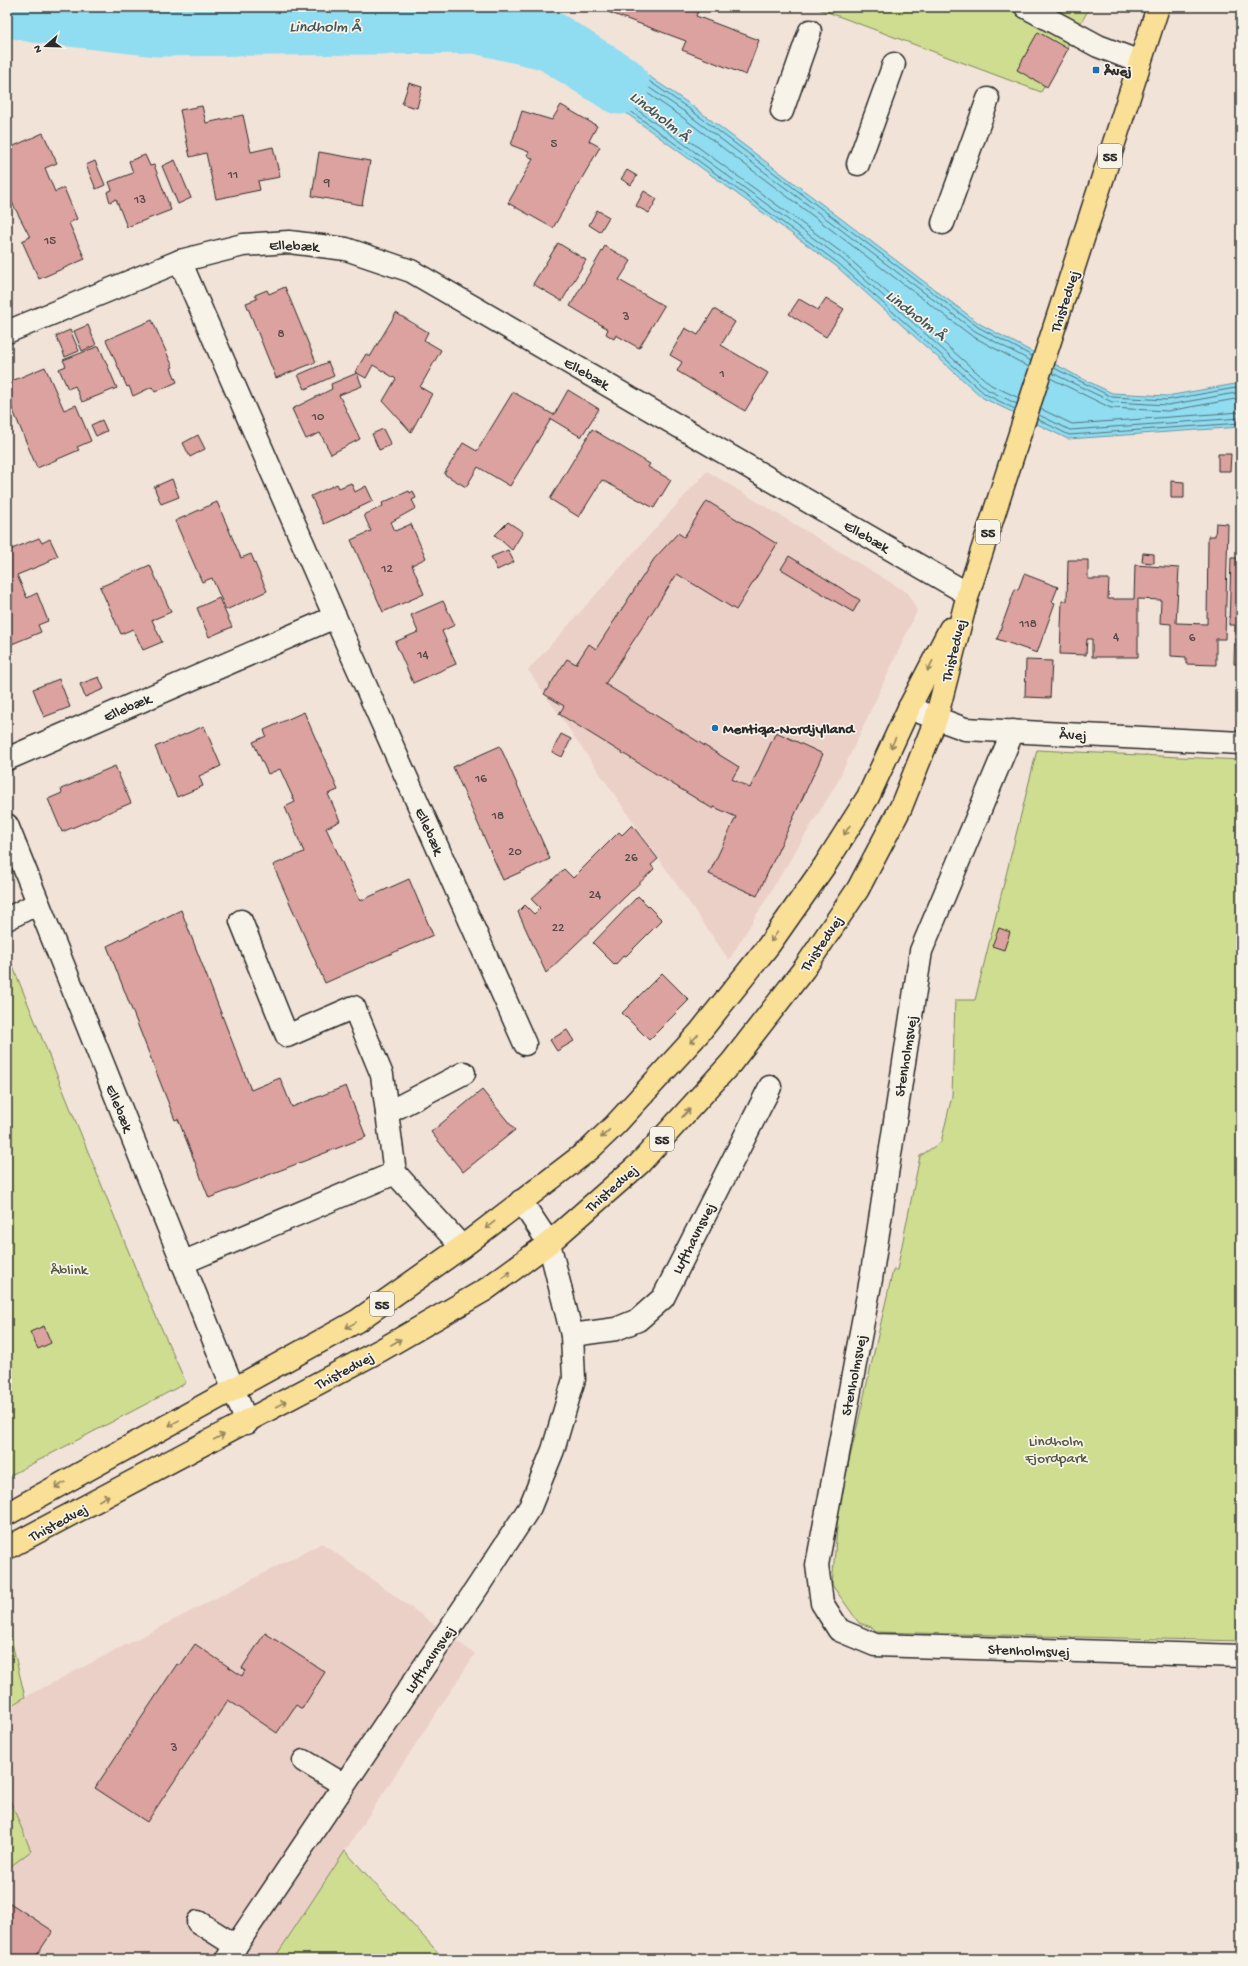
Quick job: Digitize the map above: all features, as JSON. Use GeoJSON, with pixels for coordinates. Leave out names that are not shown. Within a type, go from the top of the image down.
{"type":"FeatureCollection","features":[{"type":"Feature","properties":{"kind":"main road","name":"Thistedvej"},"geometry":{"type":"LineString","coordinates":[[7,1548],[247,1423],[381,1350],[485,1290],[549,1243],[639,1164],[732,1063],[804,969],[858,889],[901,807],[936,718],[968,594],[1158,7]]}},
{"type":"Feature","properties":{"kind":"main road","name":"Thistedvej"},"geometry":{"type":"LineString","coordinates":[[7,1514],[233,1391],[357,1321],[462,1247],[590,1149],[615,1125],[699,1033],[764,951],[825,865],[868,797],[909,708],[968,594]]}},
{"type":"Feature","properties":{"kind":"street"},"geometry":{"type":"LineString","coordinates":[[1026,7],[1098,46],[1140,62]]}},
{"type":"Feature","properties":{"kind":"street"},"geometry":{"type":"LineString","coordinates":[[782,111],[810,31]]}},
{"type":"Feature","properties":{"kind":"street"},"geometry":{"type":"LineString","coordinates":[[858,164],[894,64]]}},
{"type":"Feature","properties":{"kind":"street"},"geometry":{"type":"LineString","coordinates":[[944,223],[988,99]]}},
{"type":"Feature","properties":{"kind":"street","name":"Ellebæk"},"geometry":{"type":"LineString","coordinates":[[7,332],[180,261],[243,245],[290,242],[346,249],[411,271],[968,594]]}},
{"type":"Feature","properties":{"kind":"street","name":"Ellebæk"},"geometry":{"type":"LineString","coordinates":[[180,261],[335,618],[525,1044]]}},
{"type":"Feature","properties":{"kind":"street","name":"Ellebæk"},"geometry":{"type":"LineString","coordinates":[[7,759],[335,618]]}},
{"type":"Feature","properties":{"kind":"street","name":"Åvej"},"geometry":{"type":"LineString","coordinates":[[909,708],[965,729],[1241,743]]}},
{"type":"Feature","properties":{"kind":"street","name":"Stenholmsvej"},"geometry":{"type":"LineString","coordinates":[[1013,731],[921,951],[872,1279],[817,1565],[822,1603],[839,1630],[875,1645],[1241,1656]]}},
{"type":"Feature","properties":{"kind":"street","name":"Ellebæk"},"geometry":{"type":"LineString","coordinates":[[7,825],[247,1423]]}},
{"type":"Feature","properties":{"kind":"street"},"geometry":{"type":"LineString","coordinates":[[7,919],[38,903]]}},
{"type":"Feature","properties":{"kind":"street"},"geometry":{"type":"LineString","coordinates":[[241,921],[287,1036],[354,1007],[382,1075],[395,1173],[462,1247]]}},
{"type":"Feature","properties":{"kind":"street"},"geometry":{"type":"LineString","coordinates":[[387,1113],[464,1073]]}},
{"type":"Feature","properties":{"kind":"street","name":"Lufthavnsvej"},"geometry":{"type":"LineString","coordinates":[[572,1335],[616,1329],[638,1320],[662,1298],[770,1087]]}},
{"type":"Feature","properties":{"kind":"street"},"geometry":{"type":"LineString","coordinates":[[182,1263],[395,1173]]}},
{"type":"Feature","properties":{"kind":"street","name":"Lufthavnsvej"},"geometry":{"type":"LineString","coordinates":[[231,1952],[530,1507],[552,1450],[574,1379],[572,1335],[549,1243],[521,1201]]}},
{"type":"Feature","properties":{"kind":"street"},"geometry":{"type":"LineString","coordinates":[[304,1761],[344,1785]]}},
{"type":"Feature","properties":{"kind":"street"},"geometry":{"type":"LineString","coordinates":[[198,1922],[231,1952]]}},
{"type":"Feature","properties":{"kind":"shaded area","name":"Mentiqa-Nordjylland"},"geometry":{"type":"Polygon","coordinates":[[[707,471],[908,593],[917,611],[837,783],[729,960],[528,670],[707,471]]]}},
{"type":"Feature","properties":{"kind":"shaded area"},"geometry":{"type":"Polygon","coordinates":[[[322,1543],[475,1654],[274,1959],[7,1959],[7,1708],[25,1697],[322,1543]]]}},
{"type":"Feature","properties":{"kind":"green space"},"geometry":{"type":"Polygon","coordinates":[[[814,7],[1090,7],[1041,92],[814,7]]]}},
{"type":"Feature","properties":{"kind":"green space","name":"Lindholm Fjordpark"},"geometry":{"type":"Polygon","coordinates":[[[1037,750],[1241,760],[1241,1641],[876,1632],[871,1627],[859,1623],[832,1585],[839,1505],[893,1270],[897,1270],[920,1156],[941,1142],[952,1096],[955,1000],[975,1000],[1037,750]]]}},
{"type":"Feature","properties":{"kind":"green space","name":"Åblink"},"geometry":{"type":"Polygon","coordinates":[[[7,952],[143,1287],[186,1383],[7,1477],[7,952]]]}},
{"type":"Feature","properties":{"kind":"green space"},"geometry":{"type":"Polygon","coordinates":[[[7,1622],[25,1697],[7,1708],[7,1622]]]}},
{"type":"Feature","properties":{"kind":"green space"},"geometry":{"type":"Polygon","coordinates":[[[7,1793],[31,1851],[7,1869],[7,1793]]]}},
{"type":"Feature","properties":{"kind":"green space"},"geometry":{"type":"Polygon","coordinates":[[[345,1851],[444,1959],[274,1959],[345,1851]]]}},
{"type":"Feature","properties":{"kind":"water"},"geometry":{"type":"Polygon","coordinates":[[[550,21],[603,45],[691,105],[980,324],[1112,393],[1167,396],[1241,383],[1241,427],[1068,439],[983,398],[836,266],[574,75],[550,41],[550,21]]]}},
{"type":"Feature","properties":{"kind":"building"},"geometry":{"type":"Polygon","coordinates":[[[609,7],[700,7],[696,16],[759,40],[746,75],[682,50],[686,41],[608,12],[609,7]]]}},
{"type":"Feature","properties":{"kind":"building"},"geometry":{"type":"Polygon","coordinates":[[[1038,32],[1068,49],[1047,87],[1017,70],[1038,32]]]}},
{"type":"Feature","properties":{"kind":"building"},"geometry":{"type":"Polygon","coordinates":[[[409,83],[422,87],[417,108],[402,104],[409,83]]]}},
{"type":"Feature","properties":{"kind":"building"},"geometry":{"type":"Polygon","coordinates":[[[561,105],[597,126],[589,141],[600,147],[553,228],[508,203],[533,159],[527,155],[529,152],[511,145],[522,111],[552,120],[561,105]]]}},
{"type":"Feature","properties":{"kind":"building"},"geometry":{"type":"Polygon","coordinates":[[[202,106],[206,123],[243,115],[251,152],[273,147],[280,177],[258,181],[260,190],[216,199],[206,153],[190,157],[180,110],[202,106]]]}},
{"type":"Feature","properties":{"kind":"building"},"geometry":{"type":"Polygon","coordinates":[[[43,133],[57,163],[45,168],[55,192],[64,188],[77,219],[69,223],[85,259],[39,279],[22,241],[30,237],[7,193],[7,149],[43,133]]]}},
{"type":"Feature","properties":{"kind":"building"},"geometry":{"type":"Polygon","coordinates":[[[319,152],[370,161],[362,205],[312,196],[319,152]]]}},
{"type":"Feature","properties":{"kind":"building"},"geometry":{"type":"Polygon","coordinates":[[[145,155],[150,166],[154,165],[171,210],[127,227],[116,199],[110,202],[107,192],[112,190],[109,182],[133,173],[129,161],[145,155]]]}},
{"type":"Feature","properties":{"kind":"building"},"geometry":{"type":"Polygon","coordinates":[[[175,160],[191,198],[178,204],[162,166],[175,160]]]}},
{"type":"Feature","properties":{"kind":"building"},"geometry":{"type":"Polygon","coordinates":[[[95,161],[105,185],[96,189],[86,165],[95,161]]]}},
{"type":"Feature","properties":{"kind":"building"},"geometry":{"type":"Polygon","coordinates":[[[627,170],[637,176],[631,185],[621,179],[627,170]]]}},
{"type":"Feature","properties":{"kind":"building"},"geometry":{"type":"Polygon","coordinates":[[[644,191],[657,199],[649,213],[636,206],[644,191]]]}},
{"type":"Feature","properties":{"kind":"building"},"geometry":{"type":"Polygon","coordinates":[[[597,210],[609,217],[600,232],[589,225],[597,210]]]}},
{"type":"Feature","properties":{"kind":"building"},"geometry":{"type":"Polygon","coordinates":[[[558,243],[586,260],[562,301],[533,284],[558,243]]]}},
{"type":"Feature","properties":{"kind":"building"},"geometry":{"type":"Polygon","coordinates":[[[605,246],[631,261],[619,280],[664,306],[639,348],[616,335],[614,339],[606,334],[608,329],[570,306],[605,246]]]}},
{"type":"Feature","properties":{"kind":"building"},"geometry":{"type":"Polygon","coordinates":[[[285,287],[316,362],[276,378],[246,303],[257,299],[255,295],[267,290],[269,294],[285,287]]]}},
{"type":"Feature","properties":{"kind":"building"},"geometry":{"type":"Polygon","coordinates":[[[826,298],[844,309],[826,337],[789,314],[799,299],[818,310],[826,298]]]}},
{"type":"Feature","properties":{"kind":"building"},"geometry":{"type":"Polygon","coordinates":[[[714,309],[735,322],[721,345],[768,373],[745,411],[677,371],[682,362],[670,355],[685,328],[698,335],[714,309]]]}},
{"type":"Feature","properties":{"kind":"building"},"geometry":{"type":"Polygon","coordinates":[[[396,313],[428,332],[424,340],[441,350],[420,387],[432,394],[411,432],[383,401],[396,379],[373,365],[366,378],[355,372],[366,354],[370,357],[396,313]]]}},
{"type":"Feature","properties":{"kind":"building"},"geometry":{"type":"Polygon","coordinates":[[[152,320],[173,367],[171,368],[177,382],[155,392],[152,387],[133,396],[129,386],[127,387],[106,340],[152,320]]]}},
{"type":"Feature","properties":{"kind":"building"},"geometry":{"type":"Polygon","coordinates":[[[88,325],[96,345],[82,351],[74,331],[88,325]]]}},
{"type":"Feature","properties":{"kind":"building"},"geometry":{"type":"Polygon","coordinates":[[[70,330],[79,351],[65,357],[56,336],[70,330]]]}},
{"type":"Feature","properties":{"kind":"building"},"geometry":{"type":"Polygon","coordinates":[[[99,346],[117,388],[82,402],[75,386],[68,389],[59,369],[66,366],[63,360],[99,346]]]}},
{"type":"Feature","properties":{"kind":"building"},"geometry":{"type":"Polygon","coordinates":[[[328,362],[334,376],[305,389],[298,375],[328,362]]]}},
{"type":"Feature","properties":{"kind":"building"},"geometry":{"type":"Polygon","coordinates":[[[45,367],[64,410],[76,405],[91,441],[77,447],[79,450],[37,468],[7,396],[7,383],[45,367]]]}},
{"type":"Feature","properties":{"kind":"building"},"geometry":{"type":"Polygon","coordinates":[[[357,373],[362,386],[339,395],[360,439],[331,454],[320,433],[306,439],[292,409],[332,389],[331,384],[357,373]]]}},
{"type":"Feature","properties":{"kind":"building"},"geometry":{"type":"Polygon","coordinates":[[[568,390],[599,409],[581,437],[551,419],[510,486],[478,467],[466,487],[444,474],[463,443],[477,451],[513,392],[554,415],[568,390]]]}},
{"type":"Feature","properties":{"kind":"building"},"geometry":{"type":"Polygon","coordinates":[[[102,420],[107,431],[96,436],[91,425],[102,420]]]}},
{"type":"Feature","properties":{"kind":"building"},"geometry":{"type":"Polygon","coordinates":[[[383,429],[391,445],[379,450],[372,434],[383,429]]]}},
{"type":"Feature","properties":{"kind":"building"},"geometry":{"type":"Polygon","coordinates":[[[592,429],[650,464],[648,467],[671,480],[654,508],[602,480],[579,517],[550,499],[592,429]]]}},
{"type":"Feature","properties":{"kind":"building"},"geometry":{"type":"Polygon","coordinates":[[[198,435],[205,449],[190,457],[183,443],[198,435]]]}},
{"type":"Feature","properties":{"kind":"building"},"geometry":{"type":"Polygon","coordinates":[[[1218,454],[1231,454],[1230,471],[1218,471],[1218,454]]]}},
{"type":"Feature","properties":{"kind":"building"},"geometry":{"type":"Polygon","coordinates":[[[172,479],[179,497],[161,504],[154,487],[172,479]]]}},
{"type":"Feature","properties":{"kind":"building"},"geometry":{"type":"Polygon","coordinates":[[[1171,481],[1184,482],[1184,498],[1171,498],[1171,481]]]}},
{"type":"Feature","properties":{"kind":"building"},"geometry":{"type":"Polygon","coordinates":[[[351,483],[355,492],[366,486],[373,501],[324,524],[311,496],[337,484],[339,488],[351,483]]]}},
{"type":"Feature","properties":{"kind":"building"},"geometry":{"type":"Polygon","coordinates":[[[409,491],[410,493],[413,491],[416,498],[412,500],[416,508],[391,522],[395,531],[411,524],[426,558],[412,565],[424,594],[383,612],[351,540],[371,531],[364,515],[383,506],[382,503],[409,491]]]}},
{"type":"Feature","properties":{"kind":"building"},"geometry":{"type":"Polygon","coordinates":[[[707,501],[777,544],[736,610],[677,574],[605,684],[739,767],[732,779],[750,788],[776,732],[823,754],[757,896],[709,874],[736,817],[714,807],[713,809],[559,714],[564,706],[544,694],[567,659],[576,664],[589,644],[596,649],[654,559],[678,533],[684,537],[707,501]]]}},
{"type":"Feature","properties":{"kind":"building"},"geometry":{"type":"Polygon","coordinates":[[[217,502],[241,558],[251,554],[267,591],[226,610],[212,578],[202,582],[175,521],[217,502]]]}},
{"type":"Feature","properties":{"kind":"building"},"geometry":{"type":"Polygon","coordinates":[[[508,522],[523,532],[512,550],[495,535],[508,522]]]}},
{"type":"Feature","properties":{"kind":"building"},"geometry":{"type":"Polygon","coordinates":[[[1216,523],[1228,524],[1225,639],[1216,639],[1216,665],[1186,664],[1186,657],[1171,656],[1171,624],[1160,623],[1161,600],[1138,599],[1138,657],[1092,657],[1092,639],[1087,639],[1086,655],[1060,654],[1062,601],[1067,601],[1068,560],[1088,560],[1088,579],[1109,579],[1108,599],[1134,599],[1135,565],[1179,568],[1176,623],[1207,624],[1208,536],[1215,536],[1216,523]]]}},
{"type":"Feature","properties":{"kind":"building"},"geometry":{"type":"Polygon","coordinates":[[[39,538],[42,543],[50,539],[58,556],[49,560],[49,562],[17,575],[27,598],[37,593],[48,621],[38,625],[41,632],[7,646],[7,551],[39,538]]]}},
{"type":"Feature","properties":{"kind":"building"},"geometry":{"type":"Polygon","coordinates":[[[508,550],[514,562],[497,570],[491,557],[508,550]]]}},
{"type":"Feature","properties":{"kind":"building"},"geometry":{"type":"Polygon","coordinates":[[[1143,553],[1154,554],[1154,563],[1142,562],[1143,553]]]}},
{"type":"Feature","properties":{"kind":"building"},"geometry":{"type":"Polygon","coordinates":[[[789,556],[860,600],[853,612],[781,569],[789,556]]]}},
{"type":"Feature","properties":{"kind":"building"},"geometry":{"type":"Polygon","coordinates":[[[1231,558],[1241,558],[1241,664],[1234,664],[1235,625],[1229,625],[1231,558]]]}},
{"type":"Feature","properties":{"kind":"building"},"geometry":{"type":"Polygon","coordinates":[[[150,565],[171,612],[152,620],[162,642],[143,650],[133,629],[121,634],[100,587],[150,565]]]}},
{"type":"Feature","properties":{"kind":"building"},"geometry":{"type":"Polygon","coordinates":[[[1024,574],[1058,587],[1052,602],[1055,603],[1037,653],[997,639],[1015,589],[1018,590],[1024,574]]]}},
{"type":"Feature","properties":{"kind":"building"},"geometry":{"type":"Polygon","coordinates":[[[219,598],[232,627],[209,637],[197,608],[219,598]]]}},
{"type":"Feature","properties":{"kind":"building"},"geometry":{"type":"Polygon","coordinates":[[[443,601],[455,625],[442,631],[456,664],[413,683],[395,642],[418,632],[411,615],[443,601]]]}},
{"type":"Feature","properties":{"kind":"building"},"geometry":{"type":"Polygon","coordinates":[[[1026,660],[1052,661],[1050,698],[1025,697],[1026,660]]]}},
{"type":"Feature","properties":{"kind":"building"},"geometry":{"type":"Polygon","coordinates":[[[99,677],[104,689],[85,697],[80,684],[99,677]]]}},
{"type":"Feature","properties":{"kind":"building"},"geometry":{"type":"Polygon","coordinates":[[[59,679],[70,707],[44,717],[33,689],[59,679]]]}},
{"type":"Feature","properties":{"kind":"building"},"geometry":{"type":"Polygon","coordinates":[[[304,712],[338,790],[328,794],[340,821],[326,828],[360,901],[409,879],[433,935],[325,983],[273,865],[304,852],[285,807],[295,802],[280,769],[268,774],[253,742],[266,736],[264,730],[304,712]]]}},
{"type":"Feature","properties":{"kind":"building"},"geometry":{"type":"Polygon","coordinates":[[[204,726],[221,766],[199,776],[203,786],[177,797],[155,747],[204,726]]]}},
{"type":"Feature","properties":{"kind":"building"},"geometry":{"type":"Polygon","coordinates":[[[561,734],[571,739],[562,757],[552,752],[561,734]]]}},
{"type":"Feature","properties":{"kind":"building"},"geometry":{"type":"Polygon","coordinates":[[[500,746],[550,859],[503,880],[453,767],[500,746]]]}},
{"type":"Feature","properties":{"kind":"building"},"geometry":{"type":"Polygon","coordinates":[[[115,766],[131,803],[62,832],[48,799],[62,793],[61,789],[115,766]]]}},
{"type":"Feature","properties":{"kind":"building"},"geometry":{"type":"Polygon","coordinates":[[[632,825],[658,859],[651,865],[654,869],[546,973],[518,912],[525,905],[534,914],[540,908],[531,899],[564,869],[573,878],[619,832],[622,835],[632,825]]]}},
{"type":"Feature","properties":{"kind":"building"},"geometry":{"type":"Polygon","coordinates":[[[638,896],[662,920],[615,965],[593,943],[638,896]]]}},
{"type":"Feature","properties":{"kind":"building"},"geometry":{"type":"Polygon","coordinates":[[[181,910],[251,1090],[280,1078],[292,1107],[346,1086],[366,1137],[209,1198],[178,1119],[175,1120],[107,946],[181,910]]]}},
{"type":"Feature","properties":{"kind":"building"},"geometry":{"type":"Polygon","coordinates":[[[999,928],[1010,932],[1004,950],[992,946],[999,928]]]}},
{"type":"Feature","properties":{"kind":"building"},"geometry":{"type":"Polygon","coordinates":[[[662,973],[689,1000],[649,1040],[622,1013],[662,973]]]}},
{"type":"Feature","properties":{"kind":"building"},"geometry":{"type":"Polygon","coordinates":[[[567,1030],[574,1041],[557,1051],[550,1040],[567,1030]]]}},
{"type":"Feature","properties":{"kind":"building"},"geometry":{"type":"Polygon","coordinates":[[[482,1090],[515,1130],[463,1172],[431,1132],[482,1090]]]}},
{"type":"Feature","properties":{"kind":"building"},"geometry":{"type":"Polygon","coordinates":[[[44,1326],[51,1343],[38,1349],[30,1332],[44,1326]]]}},
{"type":"Feature","properties":{"kind":"building"},"geometry":{"type":"Polygon","coordinates":[[[265,1633],[325,1672],[302,1709],[296,1705],[277,1733],[228,1700],[147,1822],[95,1788],[177,1664],[180,1666],[195,1644],[242,1676],[245,1670],[242,1668],[265,1633]]]}},
{"type":"Feature","properties":{"kind":"building"},"geometry":{"type":"Polygon","coordinates":[[[7,1901],[53,1931],[34,1959],[7,1959],[7,1901]]]}},
{"type":"Feature","properties":{"kind":"waterway","name":"Lindholm Å"},"geometry":{"type":"LineString","coordinates":[[7,7],[34,13],[157,27],[476,24],[550,41],[620,85]]}},
{"type":"Feature","properties":{"kind":"place","name":"Åvej"},"geometry":{"type":"Point","coordinates":[1096,70]}},
{"type":"Feature","properties":{"kind":"place","name":"Mentiqa-Nordjylland"},"geometry":{"type":"Point","coordinates":[715,728]}}]}
